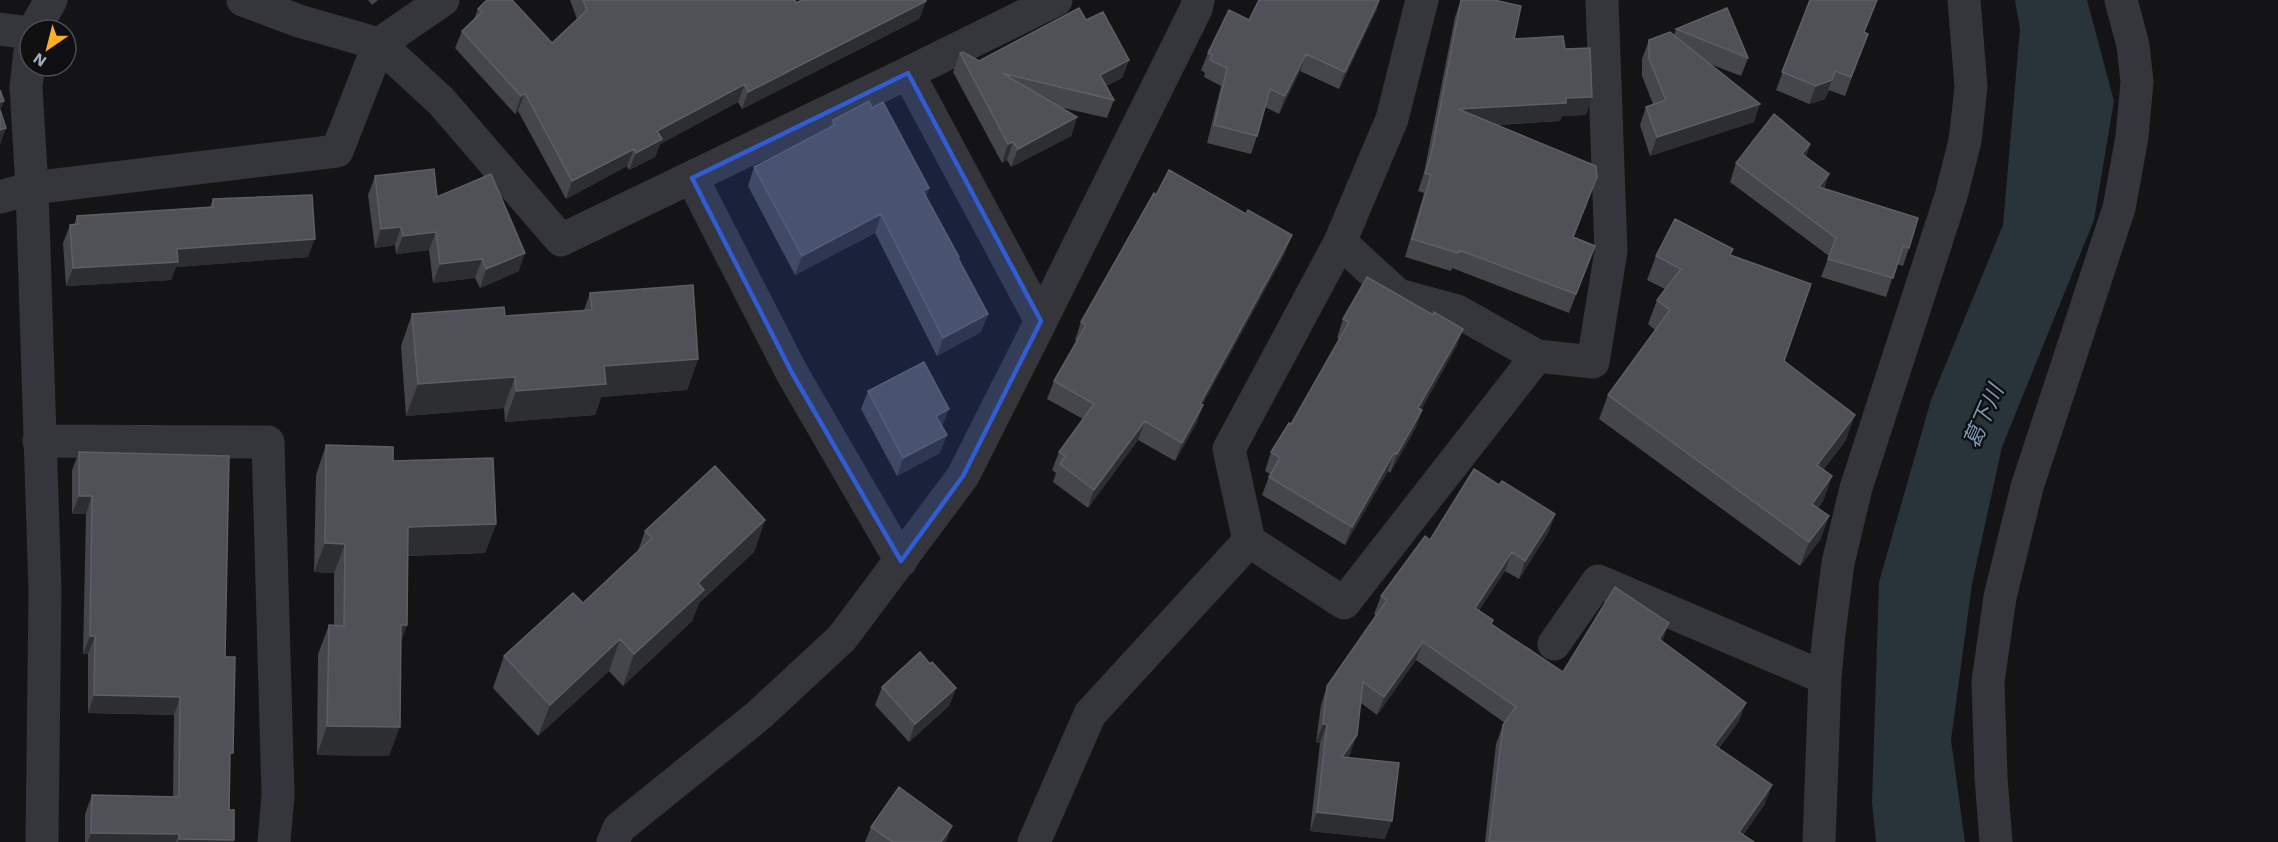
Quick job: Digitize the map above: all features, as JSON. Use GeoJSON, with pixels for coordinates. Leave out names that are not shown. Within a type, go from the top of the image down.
{"type":"FeatureCollection","features":[{"type":"Feature","properties":{"kind":"street"},"geometry":{"type":"LineString","coordinates":[[41,18],[51,0]]}},
{"type":"Feature","properties":{"kind":"street"},"geometry":{"type":"LineString","coordinates":[[243,0],[299,21],[379,44],[441,100],[561,240],[1056,0]]}},
{"type":"Feature","properties":{"kind":"street"},"geometry":{"type":"LineString","coordinates":[[0,197],[32,188],[337,151],[379,44],[443,0]]}},
{"type":"Feature","properties":{"kind":"street"},"geometry":{"type":"LineString","coordinates":[[613,842],[619,828],[759,715],[842,638],[963,476],[1112,182],[1196,9],[1198,0]]}},
{"type":"Feature","properties":{"kind":"street"},"geometry":{"type":"LineString","coordinates":[[1422,0],[1392,119],[1340,242],[1229,448],[1248,541],[1344,603],[1537,356]]}},
{"type":"Feature","properties":{"kind":"street"},"geometry":{"type":"LineString","coordinates":[[1340,242],[1398,295],[1457,311],[1537,356],[1593,362],[1611,251],[1602,0]]}},
{"type":"Feature","properties":{"kind":"street"},"geometry":{"type":"LineString","coordinates":[[1819,842],[1825,678],[1828,634],[1838,563],[1856,488],[1952,196],[1965,141],[1971,87],[1964,0]]}},
{"type":"Feature","properties":{"kind":"street"},"geometry":{"type":"LineString","coordinates":[[1996,842],[1988,682],[2000,597],[2027,486],[2119,208],[2132,137],[2137,82],[2133,45],[2121,0]]}},
{"type":"Feature","properties":{"kind":"street"},"geometry":{"type":"LineString","coordinates":[[0,29],[18,31]]}},
{"type":"Feature","properties":{"kind":"street"},"geometry":{"type":"LineString","coordinates":[[909,73],[1041,321]]}},
{"type":"Feature","properties":{"kind":"street"},"geometry":{"type":"LineString","coordinates":[[27,78],[45,591],[42,842]]}},
{"type":"Feature","properties":{"kind":"street"},"geometry":{"type":"LineString","coordinates":[[692,178],[792,373],[901,561]]}},
{"type":"Feature","properties":{"kind":"street"},"geometry":{"type":"LineString","coordinates":[[39,441],[268,442],[278,795],[274,842]]}},
{"type":"Feature","properties":{"kind":"street"},"geometry":{"type":"LineString","coordinates":[[1034,842],[1090,714],[1248,541]]}},
{"type":"Feature","properties":{"kind":"street"},"geometry":{"type":"LineString","coordinates":[[1554,644],[1598,581],[1825,678]]}},
{"type":"Feature","properties":{"kind":"highlighted area"},"geometry":{"type":"Polygon","coordinates":[[[908,73],[1041,321],[963,476],[901,561],[792,373],[692,178],[908,73]]]}},
{"type":"Feature","properties":{"kind":"water","name":"葛下川"},"geometry":{"type":"Polygon","coordinates":[[[2015,0],[2087,0],[2114,101],[2094,220],[2002,447],[1972,584],[1951,740],[1965,842],[1876,842],[1872,803],[1879,582],[1931,400],[2003,225],[2020,29],[2015,0]]]}},
{"type":"Feature","properties":{"kind":"building"},"geometry":{"type":"Polygon","coordinates":[[[487,0],[512,0],[552,43],[587,10],[583,0],[795,0],[796,3],[802,0],[926,1],[748,92],[745,84],[657,131],[662,139],[636,153],[634,149],[572,181],[525,93],[521,96],[462,31],[482,12],[478,9],[487,0]]]}},
{"type":"Feature","properties":{"kind":"building"},"geometry":{"type":"Polygon","coordinates":[[[1259,0],[1379,0],[1345,72],[1306,54],[1285,96],[1270,89],[1257,136],[1214,125],[1227,68],[1210,60],[1212,55],[1208,53],[1229,10],[1249,20],[1259,0]]]}},
{"type":"Feature","properties":{"kind":"building"},"geometry":{"type":"Polygon","coordinates":[[[1461,0],[1494,0],[1521,6],[1514,39],[1563,36],[1565,49],[1590,48],[1592,97],[1566,98],[1566,103],[1458,109],[1596,166],[1597,177],[1573,237],[1595,246],[1576,294],[1459,250],[1458,253],[1412,239],[1431,175],[1425,173],[1431,155],[1461,0]]]}},
{"type":"Feature","properties":{"kind":"building"},"geometry":{"type":"Polygon","coordinates":[[[1810,0],[1877,0],[1864,32],[1868,34],[1851,77],[1835,71],[1832,80],[1816,86],[1782,72],[1810,0]]]}},
{"type":"Feature","properties":{"kind":"building"},"geometry":{"type":"Polygon","coordinates":[[[1079,8],[1086,20],[1103,12],[1129,60],[1100,75],[1114,100],[1002,73],[1077,117],[1018,149],[1013,142],[1008,144],[960,53],[963,52],[979,61],[1079,8]]]}},
{"type":"Feature","properties":{"kind":"building"},"geometry":{"type":"Polygon","coordinates":[[[1727,8],[1748,58],[1676,29],[1727,8]]]}},
{"type":"Feature","properties":{"kind":"building"},"geometry":{"type":"Polygon","coordinates":[[[1670,32],[1760,104],[1657,137],[1646,107],[1666,100],[1649,58],[1649,40],[1670,32]]]}},
{"type":"Feature","properties":{"kind":"building"},"geometry":{"type":"Polygon","coordinates":[[[0,90],[4,101],[0,102],[0,90]]]}},
{"type":"Feature","properties":{"kind":"building"},"geometry":{"type":"Polygon","coordinates":[[[869,101],[872,108],[883,102],[929,188],[923,191],[988,314],[943,338],[881,214],[802,256],[754,167],[835,125],[833,120],[869,101]]]}},
{"type":"Feature","properties":{"kind":"building"},"geometry":{"type":"Polygon","coordinates":[[[0,110],[6,128],[0,130],[0,110]]]}},
{"type":"Feature","properties":{"kind":"building"},"geometry":{"type":"Polygon","coordinates":[[[1774,114],[1810,144],[1802,154],[1829,174],[1819,187],[1918,218],[1909,248],[1903,246],[1893,278],[1828,259],[1836,238],[1736,163],[1774,114]]]}},
{"type":"Feature","properties":{"kind":"building"},"geometry":{"type":"Polygon","coordinates":[[[434,169],[437,197],[491,174],[525,253],[486,269],[482,259],[440,264],[436,232],[403,236],[401,227],[381,229],[375,176],[434,169]]]}},
{"type":"Feature","properties":{"kind":"building"},"geometry":{"type":"Polygon","coordinates":[[[1169,170],[1246,214],[1248,210],[1292,235],[1200,404],[1203,405],[1182,443],[1145,421],[1094,490],[1060,464],[1065,456],[1059,452],[1094,404],[1054,381],[1086,325],[1081,322],[1169,170]]]}},
{"type":"Feature","properties":{"kind":"building"},"geometry":{"type":"Polygon","coordinates":[[[312,195],[315,239],[177,249],[178,262],[73,268],[70,225],[78,224],[77,216],[213,207],[213,199],[312,195]]]}},
{"type":"Feature","properties":{"kind":"building"},"geometry":{"type":"Polygon","coordinates":[[[1675,219],[1733,249],[1730,255],[1811,284],[1784,361],[1855,415],[1817,465],[1832,476],[1812,504],[1829,516],[1809,542],[1608,395],[1670,310],[1657,300],[1681,269],[1656,256],[1675,219]]]}},
{"type":"Feature","properties":{"kind":"building"},"geometry":{"type":"Polygon","coordinates":[[[1367,277],[1433,315],[1434,312],[1463,329],[1418,408],[1422,410],[1397,454],[1394,453],[1352,527],[1269,477],[1280,458],[1271,452],[1289,423],[1291,424],[1349,322],[1343,319],[1367,277]]]}},
{"type":"Feature","properties":{"kind":"building"},"geometry":{"type":"Polygon","coordinates":[[[693,285],[698,359],[604,366],[606,384],[516,391],[515,377],[418,384],[412,314],[504,307],[505,316],[592,310],[590,293],[693,285]]]}},
{"type":"Feature","properties":{"kind":"building"},"geometry":{"type":"Polygon","coordinates":[[[924,362],[949,409],[936,416],[947,435],[903,458],[868,391],[924,362]]]}},
{"type":"Feature","properties":{"kind":"building"},"geometry":{"type":"Polygon","coordinates":[[[326,445],[393,447],[393,461],[493,458],[496,524],[408,527],[407,625],[401,625],[400,727],[327,726],[329,625],[344,626],[345,544],[325,543],[326,445]]]}},
{"type":"Feature","properties":{"kind":"building"},"geometry":{"type":"Polygon","coordinates":[[[79,452],[229,456],[225,657],[235,657],[229,810],[234,810],[234,840],[179,839],[179,834],[91,833],[92,795],[179,797],[180,697],[94,695],[95,636],[90,636],[92,496],[79,496],[79,452]]]}},
{"type":"Feature","properties":{"kind":"building"},"geometry":{"type":"Polygon","coordinates":[[[715,466],[765,520],[698,583],[704,590],[634,654],[620,639],[550,705],[504,656],[573,593],[583,603],[652,538],[645,531],[715,466]]]}},
{"type":"Feature","properties":{"kind":"building"},"geometry":{"type":"Polygon","coordinates":[[[1474,469],[1499,485],[1502,481],[1555,514],[1525,561],[1512,552],[1475,608],[1493,620],[1491,624],[1563,672],[1615,587],[1669,623],[1659,639],[1746,703],[1714,745],[1772,785],[1739,832],[1754,842],[1489,842],[1503,725],[1516,707],[1423,642],[1384,697],[1363,682],[1357,735],[1342,757],[1399,763],[1392,821],[1317,812],[1327,724],[1323,724],[1327,686],[1387,600],[1381,596],[1425,536],[1430,540],[1474,469]]]}},
{"type":"Feature","properties":{"kind":"building"},"geometry":{"type":"Polygon","coordinates":[[[920,652],[956,688],[915,724],[882,687],[920,652]]]}},
{"type":"Feature","properties":{"kind":"building"},"geometry":{"type":"Polygon","coordinates":[[[899,787],[952,826],[941,842],[893,842],[871,827],[899,787]]]}}]}
